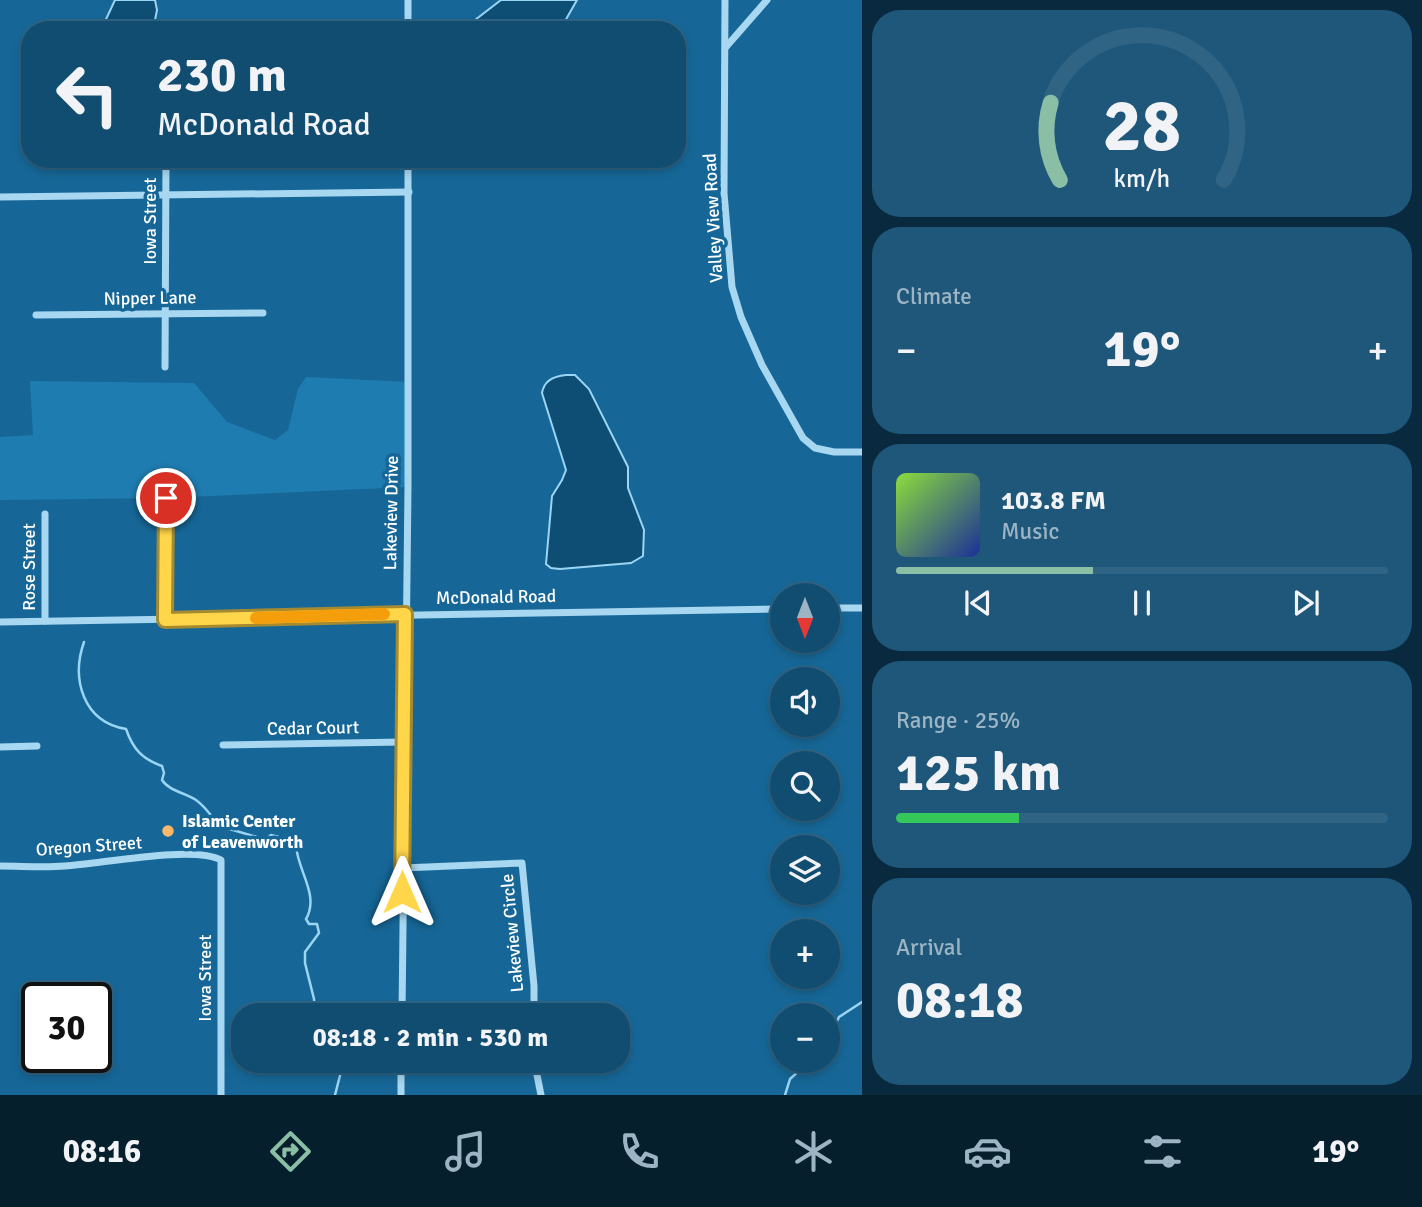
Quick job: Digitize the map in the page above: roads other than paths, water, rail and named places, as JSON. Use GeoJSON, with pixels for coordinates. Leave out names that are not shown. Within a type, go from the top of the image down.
{"type":"FeatureCollection","features":[{"type":"Feature","properties":{"kind":"street"},"geometry":{"type":"LineString","coordinates":[[408,0],[408,21]]}},
{"type":"Feature","properties":{"kind":"street","name":"Valley View Road"},"geometry":{"type":"LineString","coordinates":[[724,0],[724,193],[732,287],[741,317],[762,365],[803,438],[815,448],[834,452],[862,452]]}},
{"type":"Feature","properties":{"kind":"street"},"geometry":{"type":"LineString","coordinates":[[726,47],[766,0]]}},
{"type":"Feature","properties":{"kind":"street","name":"Iowa Street"},"geometry":{"type":"LineString","coordinates":[[165,367],[166,168]]}},
{"type":"Feature","properties":{"kind":"street","name":"Lakeview Drive"},"geometry":{"type":"LineString","coordinates":[[402,868],[408,474],[408,168]]}},
{"type":"Feature","properties":{"kind":"street"},"geometry":{"type":"LineString","coordinates":[[0,197],[408,192]]}},
{"type":"Feature","properties":{"kind":"street","name":"Nipper Lane"},"geometry":{"type":"LineString","coordinates":[[36,314],[263,313]]}},
{"type":"Feature","properties":{"kind":"street"},"geometry":{"type":"LineString","coordinates":[[165,620],[166,498]]}},
{"type":"Feature","properties":{"kind":"street","name":"Rose Street"},"geometry":{"type":"LineString","coordinates":[[45,514],[45,621]]}},
{"type":"Feature","properties":{"kind":"street"},"geometry":{"type":"LineString","coordinates":[[840,608],[862,608]]}},
{"type":"Feature","properties":{"kind":"street","name":"McDonald Road"},"geometry":{"type":"LineString","coordinates":[[0,622],[770,609]]}},
{"type":"Feature","properties":{"kind":"street","name":"Cedar Court"},"geometry":{"type":"LineString","coordinates":[[223,745],[403,742]]}},
{"type":"Feature","properties":{"kind":"street"},"geometry":{"type":"LineString","coordinates":[[0,747],[37,746]]}},
{"type":"Feature","properties":{"kind":"street","name":"Oregon Street"},"geometry":{"type":"LineString","coordinates":[[0,866],[65,866],[145,857],[211,855],[221,860]]}},
{"type":"Feature","properties":{"kind":"street","name":"Iowa Street"},"geometry":{"type":"LineString","coordinates":[[221,860],[221,1095]]}},
{"type":"Feature","properties":{"kind":"street","name":"Lakeview Circle"},"geometry":{"type":"LineString","coordinates":[[402,868],[522,863],[534,1003]]}},
{"type":"Feature","properties":{"kind":"street"},"geometry":{"type":"LineString","coordinates":[[402,868],[402,1003]]}},
{"type":"Feature","properties":{"kind":"street"},"geometry":{"type":"LineString","coordinates":[[401,1073],[401,1095]]}},
{"type":"Feature","properties":{"kind":"street"},"geometry":{"type":"LineString","coordinates":[[537,1073],[541,1095]]}},
{"type":"Feature","properties":{"kind":"waterway"},"geometry":{"type":"LineString","coordinates":[[84,642],[80,656],[80,684],[90,708],[99,718],[126,729],[139,752],[162,766],[162,780],[165,784],[200,803],[219,826],[264,839],[271,835],[290,840],[296,845],[309,892],[310,910],[306,919],[309,924],[317,924],[319,933],[305,952],[314,1003]]}},
{"type":"Feature","properties":{"kind":"waterway"},"geometry":{"type":"LineString","coordinates":[[840,1016],[862,1002]]}},
{"type":"Feature","properties":{"kind":"waterway"},"geometry":{"type":"LineString","coordinates":[[335,1095],[341,1073]]}},
{"type":"Feature","properties":{"kind":"waterway"},"geometry":{"type":"LineString","coordinates":[[785,1095],[790,1079],[797,1073]]}},
{"type":"Feature","properties":{"kind":"place","name":"Islamic Center of Leavenworth"},"geometry":{"type":"Point","coordinates":[168,831]}}]}
